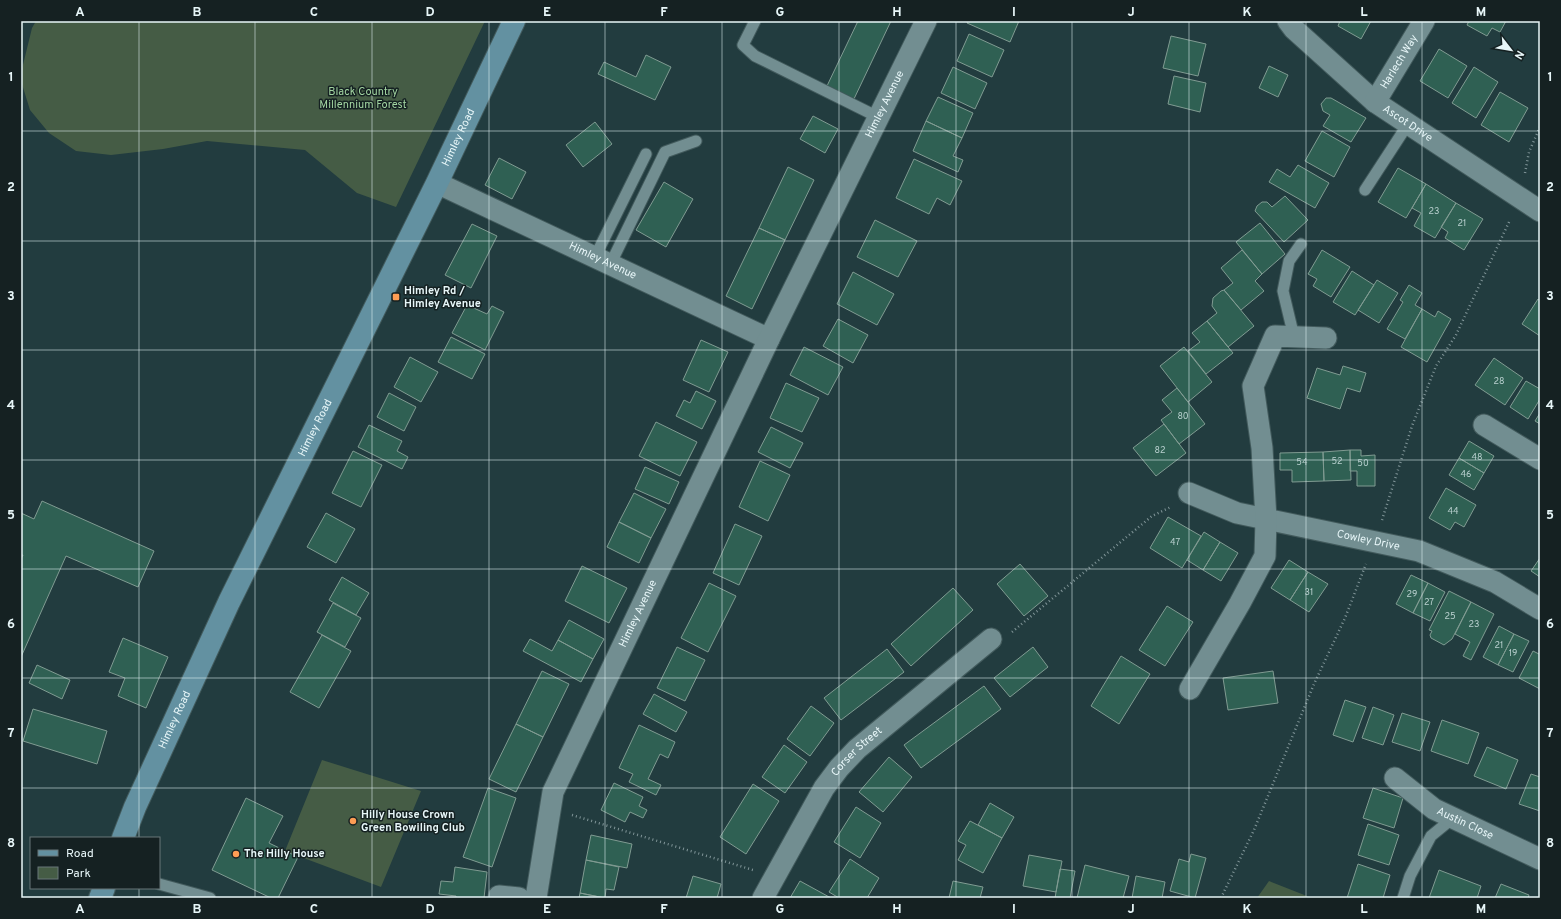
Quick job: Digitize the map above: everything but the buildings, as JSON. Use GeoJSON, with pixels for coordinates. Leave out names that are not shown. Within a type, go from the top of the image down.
{"type":"FeatureCollection","features":[{"type":"Feature","properties":{"kind":"main road","name":"Himley Road"},"geometry":{"type":"LineString","coordinates":[[123,837],[135,807],[229,602],[437,184],[514,21]]}},
{"type":"Feature","properties":{"kind":"street","name":"Himley Avenue"},"geometry":{"type":"LineString","coordinates":[[536,898],[553,792],[769,339],[926,21]]}},
{"type":"Feature","properties":{"kind":"street","name":"Ascot Drive"},"geometry":{"type":"LineString","coordinates":[[1288,21],[1294,29],[1375,102],[1540,211]]}},
{"type":"Feature","properties":{"kind":"street","name":"Harlech Way"},"geometry":{"type":"LineString","coordinates":[[1375,102],[1424,21]]}},
{"type":"Feature","properties":{"kind":"street","name":"Himley Avenue"},"geometry":{"type":"LineString","coordinates":[[437,184],[769,339]]}},
{"type":"Feature","properties":{"kind":"street"},"geometry":{"type":"LineString","coordinates":[[1190,688],[1240,603],[1265,556],[1266,519],[1262,448],[1254,386],[1275,336],[1326,338]]}},
{"type":"Feature","properties":{"kind":"street"},"geometry":{"type":"LineString","coordinates":[[1484,425],[1540,459]]}},
{"type":"Feature","properties":{"kind":"street","name":"Cowley Drive"},"geometry":{"type":"LineString","coordinates":[[1193,495],[1237,513],[1419,551],[1495,582],[1540,609]]}},
{"type":"Feature","properties":{"kind":"street","name":"Corser Street"},"geometry":{"type":"LineString","coordinates":[[763,898],[824,788],[839,768],[857,749],[991,639]]}},
{"type":"Feature","properties":{"kind":"street","name":"Austin Close"},"geometry":{"type":"LineString","coordinates":[[1395,778],[1434,809],[1540,859]]}},
{"type":"Feature","properties":{"kind":"lane"},"geometry":{"type":"LineString","coordinates":[[755,21],[743,45],[755,56],[878,117]]}},
{"type":"Feature","properties":{"kind":"lane"},"geometry":{"type":"LineString","coordinates":[[1365,190],[1408,124]]}},
{"type":"Feature","properties":{"kind":"lane"},"geometry":{"type":"LineString","coordinates":[[602,261],[665,152],[696,141]]}},
{"type":"Feature","properties":{"kind":"lane"},"geometry":{"type":"LineString","coordinates":[[602,261],[646,154]]}},
{"type":"Feature","properties":{"kind":"lane"},"geometry":{"type":"LineString","coordinates":[[1294,337],[1283,291],[1289,261],[1301,244]]}},
{"type":"Feature","properties":{"kind":"lane"},"geometry":{"type":"LineString","coordinates":[[1403,898],[1410,876],[1431,836],[1453,818]]}},
{"type":"Feature","properties":{"kind":"lane"},"geometry":{"type":"LineString","coordinates":[[160,884],[210,898]]}},
{"type":"Feature","properties":{"kind":"path"},"geometry":{"type":"LineString","coordinates":[[1221,898],[1254,830],[1314,684],[1346,618],[1375,542],[1412,426],[1436,366],[1456,335],[1520,199],[1529,152],[1540,127]]}},
{"type":"Feature","properties":{"kind":"path"},"geometry":{"type":"LineString","coordinates":[[991,639],[1014,631],[1152,516],[1193,495]]}},
{"type":"Feature","properties":{"kind":"path"},"geometry":{"type":"LineString","coordinates":[[550,809],[774,877]]}},
{"type":"Feature","properties":{"kind":"green space","name":"Black Country Millennium Forest"},"geometry":{"type":"Polygon","coordinates":[[[36,21],[485,21],[396,207],[357,193],[305,150],[207,141],[163,149],[111,155],[76,151],[49,133],[30,110],[21,81],[21,73],[32,28],[36,21]]]}},
{"type":"Feature","properties":{"kind":"green space","name":"Hilly House Crown Green Bowiling Club"},"geometry":{"type":"Polygon","coordinates":[[[322,760],[421,791],[381,887],[285,851],[322,760]]]}},
{"type":"Feature","properties":{"kind":"green space"},"geometry":{"type":"Polygon","coordinates":[[[1269,881],[1312,898],[1257,898],[1269,881]]]}},
{"type":"Feature","properties":{"kind":"place","name":"Himley Rd / Himley Avenue"},"geometry":{"type":"Point","coordinates":[396,297]}},
{"type":"Feature","properties":{"kind":"place","name":"Hilly House Crown Green Bowiling Club"},"geometry":{"type":"Point","coordinates":[353,821]}},
{"type":"Feature","properties":{"kind":"place","name":"The Hilly House"},"geometry":{"type":"Point","coordinates":[236,854]}}]}
